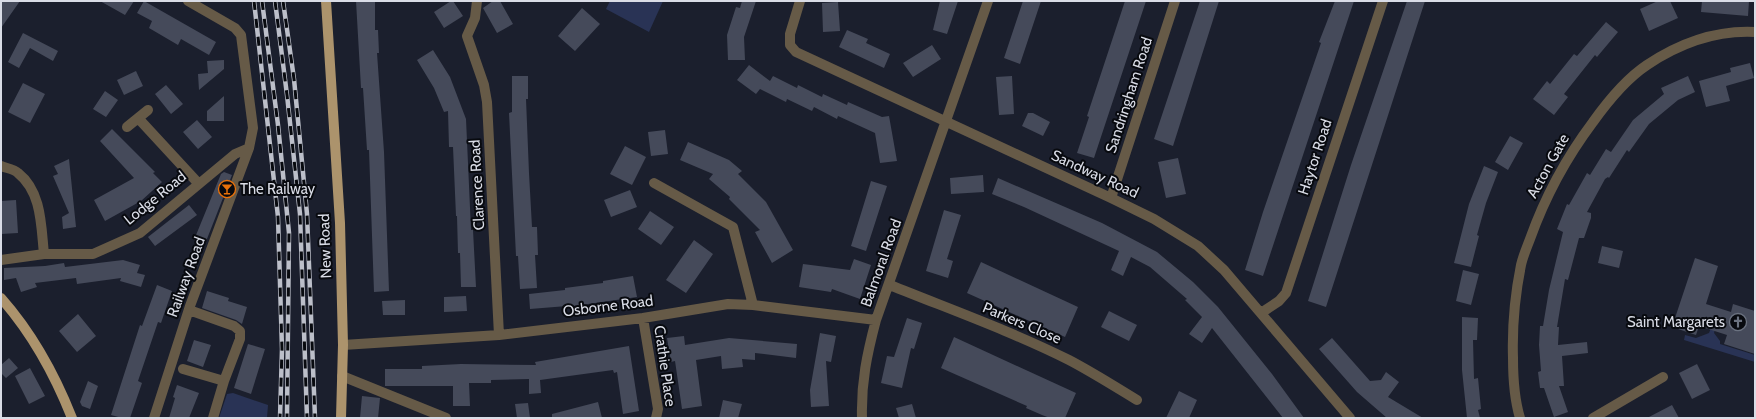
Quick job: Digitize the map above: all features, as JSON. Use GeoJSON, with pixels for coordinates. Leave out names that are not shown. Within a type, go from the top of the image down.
{"type":"FeatureCollection","features":[{"type":"Feature","properties":{"kind":"main road","name":"New Road"},"geometry":{"type":"LineString","coordinates":[[326,1],[340,223],[343,345],[341,418]]}},
{"type":"Feature","properties":{"kind":"main road"},"geometry":{"type":"LineString","coordinates":[[1,298],[37,345],[63,396],[72,418]]}},
{"type":"Feature","properties":{"kind":"street","name":"Railway Road"},"geometry":{"type":"LineString","coordinates":[[154,418],[189,310],[249,148],[253,128],[241,35],[235,28],[188,1]]}},
{"type":"Feature","properties":{"kind":"street","name":"Clarence Road"},"geometry":{"type":"LineString","coordinates":[[477,1],[475,18],[467,36],[484,85],[487,102],[499,335]]}},
{"type":"Feature","properties":{"kind":"street","name":"Sandway Road"},"geometry":{"type":"LineString","coordinates":[[800,1],[790,34],[790,45],[796,52],[1111,198],[1154,219],[1198,246],[1224,270],[1348,417]]}},
{"type":"Feature","properties":{"kind":"street","name":"Balmoral Road"},"geometry":{"type":"LineString","coordinates":[[862,418],[862,385],[866,355],[876,320],[890,285],[988,1]]}},
{"type":"Feature","properties":{"kind":"street","name":"Sandringham Road"},"geometry":{"type":"LineString","coordinates":[[1111,198],[1175,1]]}},
{"type":"Feature","properties":{"kind":"street","name":"Haytor Road"},"geometry":{"type":"LineString","coordinates":[[1261,313],[1279,301],[1286,293],[1383,1]]}},
{"type":"Feature","properties":{"kind":"street","name":"Acton Gate"},"geometry":{"type":"LineString","coordinates":[[1520,418],[1516,406],[1513,379],[1512,342],[1515,304],[1522,263],[1536,220],[1554,182],[1577,143],[1601,111],[1628,80],[1647,65],[1689,42],[1710,35],[1735,31],[1755,32]]}},
{"type":"Feature","properties":{"kind":"street"},"geometry":{"type":"LineString","coordinates":[[127,127],[148,110]]}},
{"type":"Feature","properties":{"kind":"street"},"geometry":{"type":"LineString","coordinates":[[138,118],[198,183]]}},
{"type":"Feature","properties":{"kind":"street","name":"Lodge Road"},"geometry":{"type":"LineString","coordinates":[[1,260],[44,254],[93,254],[140,233],[198,183],[235,154],[249,148]]}},
{"type":"Feature","properties":{"kind":"street"},"geometry":{"type":"LineString","coordinates":[[1,166],[18,172],[33,188],[40,217],[44,254]]}},
{"type":"Feature","properties":{"kind":"street"},"geometry":{"type":"LineString","coordinates":[[654,183],[733,227],[753,305]]}},
{"type":"Feature","properties":{"kind":"street","name":"Parkers Close"},"geometry":{"type":"LineString","coordinates":[[890,285],[1026,340],[1062,357],[1137,400]]}},
{"type":"Feature","properties":{"kind":"street","name":"Osborne Road"},"geometry":{"type":"LineString","coordinates":[[343,345],[499,335],[643,318],[728,304],[753,305],[876,320]]}},
{"type":"Feature","properties":{"kind":"street"},"geometry":{"type":"LineString","coordinates":[[189,310],[234,326],[240,331],[240,339],[224,381],[213,418]]}},
{"type":"Feature","properties":{"kind":"street","name":"Crathie Place"},"geometry":{"type":"LineString","coordinates":[[643,318],[658,408],[656,418]]}},
{"type":"Feature","properties":{"kind":"street"},"geometry":{"type":"LineString","coordinates":[[183,369],[224,381]]}},
{"type":"Feature","properties":{"kind":"street"},"geometry":{"type":"LineString","coordinates":[[342,376],[446,418]]}},
{"type":"Feature","properties":{"kind":"street"},"geometry":{"type":"LineString","coordinates":[[1592,418],[1663,377]]}},
{"type":"Feature","properties":{"kind":"shaded area"},"geometry":{"type":"Polygon","coordinates":[[[610,1],[663,1],[649,32],[606,9],[610,1]]]}},
{"type":"Feature","properties":{"kind":"shaded area"},"geometry":{"type":"Polygon","coordinates":[[[1718,319],[1714,333],[1720,341],[1720,344],[1755,355],[1755,362],[1684,340],[1685,335],[1696,338],[1709,333],[1718,319]]]}},
{"type":"Feature","properties":{"kind":"shaded area"},"geometry":{"type":"Polygon","coordinates":[[[233,393],[268,405],[267,418],[219,418],[227,394],[233,393]]]}},
{"type":"Feature","properties":{"kind":"building"},"geometry":{"type":"Polygon","coordinates":[[[1,1],[20,1],[1,28],[1,1]]]}},
{"type":"Feature","properties":{"kind":"building"},"geometry":{"type":"Polygon","coordinates":[[[100,1],[134,1],[125,15],[100,1]]]}},
{"type":"Feature","properties":{"kind":"building"},"geometry":{"type":"Polygon","coordinates":[[[144,1],[216,42],[209,55],[181,39],[178,45],[149,28],[152,21],[137,13],[144,1]]]}},
{"type":"Feature","properties":{"kind":"building"},"geometry":{"type":"Polygon","coordinates":[[[356,1],[375,1],[375,30],[378,30],[379,53],[377,53],[384,152],[389,291],[374,292],[369,150],[367,150],[363,88],[361,88],[356,1]]]}},
{"type":"Feature","properties":{"kind":"building"},"geometry":{"type":"Polygon","coordinates":[[[453,1],[463,16],[444,28],[434,12],[453,1]]]}},
{"type":"Feature","properties":{"kind":"building"},"geometry":{"type":"Polygon","coordinates":[[[493,1],[500,1],[513,24],[497,33],[483,8],[493,1]]]}},
{"type":"Feature","properties":{"kind":"building"},"geometry":{"type":"Polygon","coordinates":[[[742,1],[756,1],[744,37],[745,60],[728,60],[727,35],[736,7],[740,8],[742,1]]]}},
{"type":"Feature","properties":{"kind":"building"},"geometry":{"type":"Polygon","coordinates":[[[940,1],[958,1],[947,34],[933,30],[940,1]]]}},
{"type":"Feature","properties":{"kind":"building"},"geometry":{"type":"Polygon","coordinates":[[[1023,1],[1041,1],[1020,64],[1004,58],[1023,1]]]}},
{"type":"Feature","properties":{"kind":"building"},"geometry":{"type":"Polygon","coordinates":[[[1125,1],[1146,1],[1094,158],[1077,153],[1089,117],[1087,116],[1125,1]]]}},
{"type":"Feature","properties":{"kind":"building"},"geometry":{"type":"Polygon","coordinates":[[[1200,1],[1219,1],[1173,146],[1154,139],[1200,1]]]}},
{"type":"Feature","properties":{"kind":"building"},"geometry":{"type":"Polygon","coordinates":[[[1335,1],[1354,1],[1263,276],[1245,270],[1263,212],[1321,43],[1319,42],[1335,1]]]}},
{"type":"Feature","properties":{"kind":"building"},"geometry":{"type":"Polygon","coordinates":[[[1407,1],[1425,1],[1326,307],[1308,301],[1351,165],[1407,1]]]}},
{"type":"Feature","properties":{"kind":"building"},"geometry":{"type":"Polygon","coordinates":[[[1658,1],[1670,1],[1678,18],[1649,31],[1640,9],[1658,1]]]}},
{"type":"Feature","properties":{"kind":"building"},"geometry":{"type":"Polygon","coordinates":[[[1702,1],[1749,1],[1748,16],[1701,12],[1702,1]]]}},
{"type":"Feature","properties":{"kind":"building"},"geometry":{"type":"Polygon","coordinates":[[[838,2],[840,31],[823,32],[822,3],[838,2]]]}},
{"type":"Feature","properties":{"kind":"building"},"geometry":{"type":"Polygon","coordinates":[[[582,8],[600,24],[575,51],[558,36],[582,8]]]}},
{"type":"Feature","properties":{"kind":"building"},"geometry":{"type":"Polygon","coordinates":[[[1606,22],[1618,32],[1597,57],[1595,55],[1564,94],[1568,97],[1554,115],[1533,99],[1547,81],[1550,84],[1574,54],[1577,56],[1606,22]]]}},
{"type":"Feature","properties":{"kind":"building"},"geometry":{"type":"Polygon","coordinates":[[[847,30],[868,39],[866,43],[890,54],[884,68],[839,47],[847,30]]]}},
{"type":"Feature","properties":{"kind":"building"},"geometry":{"type":"Polygon","coordinates":[[[23,33],[58,51],[53,61],[30,48],[19,68],[8,62],[23,33]]]}},
{"type":"Feature","properties":{"kind":"building"},"geometry":{"type":"Polygon","coordinates":[[[932,45],[941,59],[913,77],[903,63],[932,45]]]}},
{"type":"Feature","properties":{"kind":"building"},"geometry":{"type":"Polygon","coordinates":[[[433,50],[450,77],[466,119],[471,230],[473,230],[476,287],[461,287],[453,147],[449,147],[448,111],[444,112],[434,88],[417,60],[433,50]]]}},
{"type":"Feature","properties":{"kind":"building"},"geometry":{"type":"Polygon","coordinates":[[[224,60],[224,69],[199,90],[198,74],[208,73],[207,61],[224,60]]]}},
{"type":"Feature","properties":{"kind":"building"},"geometry":{"type":"Polygon","coordinates":[[[1750,63],[1754,78],[1726,86],[1730,101],[1706,107],[1699,81],[1731,72],[1730,68],[1750,63]]]}},
{"type":"Feature","properties":{"kind":"building"},"geometry":{"type":"Polygon","coordinates":[[[749,65],[770,81],[773,76],[797,88],[798,85],[822,97],[823,94],[847,105],[848,102],[882,117],[889,116],[897,161],[880,163],[875,133],[838,116],[837,119],[814,107],[812,111],[787,99],[786,102],[760,89],[756,94],[737,80],[749,65]]]}},
{"type":"Feature","properties":{"kind":"building"},"geometry":{"type":"Polygon","coordinates":[[[136,71],[143,86],[124,95],[117,80],[136,71]]]}},
{"type":"Feature","properties":{"kind":"building"},"geometry":{"type":"Polygon","coordinates":[[[512,76],[528,76],[528,99],[526,99],[529,173],[532,227],[537,227],[538,255],[535,255],[537,288],[520,289],[518,256],[516,256],[509,113],[512,112],[512,76]]]}},
{"type":"Feature","properties":{"kind":"building"},"geometry":{"type":"Polygon","coordinates":[[[1012,76],[1014,114],[999,115],[996,77],[1012,76]]]}},
{"type":"Feature","properties":{"kind":"building"},"geometry":{"type":"Polygon","coordinates":[[[1688,76],[1695,92],[1678,100],[1649,124],[1629,152],[1627,150],[1609,178],[1608,177],[1605,179],[1587,212],[1591,213],[1591,218],[1584,238],[1579,238],[1568,280],[1565,279],[1557,327],[1559,327],[1558,345],[1587,342],[1588,353],[1562,356],[1564,386],[1559,386],[1568,412],[1554,417],[1544,388],[1540,388],[1538,372],[1541,371],[1539,345],[1540,326],[1543,326],[1549,290],[1563,232],[1557,229],[1567,204],[1569,205],[1587,173],[1590,175],[1606,149],[1611,152],[1633,120],[1664,94],[1661,88],[1688,76]]]}},
{"type":"Feature","properties":{"kind":"building"},"geometry":{"type":"Polygon","coordinates":[[[23,83],[45,94],[30,123],[8,112],[23,83]]]}},
{"type":"Feature","properties":{"kind":"building"},"geometry":{"type":"Polygon","coordinates":[[[166,85],[183,104],[171,114],[155,94],[166,85]]]}},
{"type":"Feature","properties":{"kind":"building"},"geometry":{"type":"Polygon","coordinates":[[[105,91],[118,100],[106,117],[93,109],[105,91]]]}},
{"type":"Feature","properties":{"kind":"building"},"geometry":{"type":"Polygon","coordinates":[[[224,96],[224,121],[207,121],[207,111],[224,96]]]}},
{"type":"Feature","properties":{"kind":"building"},"geometry":{"type":"Polygon","coordinates":[[[1028,113],[1033,113],[1050,122],[1043,136],[1022,126],[1028,113]]]}},
{"type":"Feature","properties":{"kind":"building"},"geometry":{"type":"Polygon","coordinates":[[[197,120],[212,137],[198,149],[183,132],[197,120]]]}},
{"type":"Feature","properties":{"kind":"building"},"geometry":{"type":"Polygon","coordinates":[[[112,129],[155,172],[153,173],[162,182],[141,201],[105,221],[94,200],[134,178],[100,141],[112,129]]]}},
{"type":"Feature","properties":{"kind":"building"},"geometry":{"type":"Polygon","coordinates":[[[665,130],[668,154],[651,156],[648,132],[665,130]]]}},
{"type":"Feature","properties":{"kind":"building"},"geometry":{"type":"Polygon","coordinates":[[[1510,136],[1523,143],[1508,170],[1495,162],[1510,136]]]}},
{"type":"Feature","properties":{"kind":"building"},"geometry":{"type":"Polygon","coordinates":[[[688,142],[729,160],[742,171],[738,174],[766,202],[793,250],[772,263],[755,232],[760,230],[729,199],[730,197],[709,179],[713,174],[680,160],[688,142]]]}},
{"type":"Feature","properties":{"kind":"building"},"geometry":{"type":"Polygon","coordinates":[[[625,146],[646,157],[632,185],[610,174],[625,146]]]}},
{"type":"Feature","properties":{"kind":"building"},"geometry":{"type":"Polygon","coordinates":[[[1178,158],[1186,194],[1166,198],[1158,162],[1178,158]]]}},
{"type":"Feature","properties":{"kind":"building"},"geometry":{"type":"Polygon","coordinates":[[[69,159],[76,227],[63,229],[62,217],[69,213],[53,176],[58,174],[54,166],[69,159]]]}},
{"type":"Feature","properties":{"kind":"building"},"geometry":{"type":"Polygon","coordinates":[[[1484,166],[1498,172],[1486,203],[1477,235],[1479,236],[1471,267],[1454,263],[1469,204],[1484,166]]]}},
{"type":"Feature","properties":{"kind":"building"},"geometry":{"type":"Polygon","coordinates":[[[224,172],[232,175],[205,244],[194,240],[221,174],[224,172]]]}},
{"type":"Feature","properties":{"kind":"building"},"geometry":{"type":"Polygon","coordinates":[[[983,175],[984,192],[951,194],[950,178],[983,175]]]}},
{"type":"Feature","properties":{"kind":"building"},"geometry":{"type":"Polygon","coordinates":[[[998,178],[1102,223],[1157,252],[1193,282],[1218,307],[1272,374],[1304,418],[1283,418],[1212,328],[1202,343],[1189,334],[1202,317],[1185,300],[1187,299],[1150,267],[1131,257],[1123,276],[1111,270],[1119,251],[1024,207],[992,194],[998,178]]]}},
{"type":"Feature","properties":{"kind":"building"},"geometry":{"type":"Polygon","coordinates":[[[871,181],[887,186],[866,251],[851,246],[871,181]]]}},
{"type":"Feature","properties":{"kind":"building"},"geometry":{"type":"Polygon","coordinates":[[[630,190],[637,207],[611,217],[604,200],[630,190]]]}},
{"type":"Feature","properties":{"kind":"building"},"geometry":{"type":"Polygon","coordinates":[[[16,200],[18,233],[1,234],[1,201],[16,200]]]}},
{"type":"Feature","properties":{"kind":"building"},"geometry":{"type":"Polygon","coordinates":[[[189,205],[197,215],[155,246],[148,237],[189,205]]]}},
{"type":"Feature","properties":{"kind":"building"},"geometry":{"type":"Polygon","coordinates":[[[944,210],[961,215],[947,259],[953,261],[948,278],[926,271],[944,210]]]}},
{"type":"Feature","properties":{"kind":"building"},"geometry":{"type":"Polygon","coordinates":[[[650,211],[674,227],[661,245],[638,229],[650,211]]]}},
{"type":"Feature","properties":{"kind":"building"},"geometry":{"type":"Polygon","coordinates":[[[694,240],[713,254],[686,293],[666,280],[694,240]]]}},
{"type":"Feature","properties":{"kind":"building"},"geometry":{"type":"Polygon","coordinates":[[[1602,246],[1623,251],[1619,268],[1598,263],[1602,246]]]}},
{"type":"Feature","properties":{"kind":"building"},"geometry":{"type":"Polygon","coordinates":[[[1695,258],[1718,266],[1706,304],[1731,312],[1733,304],[1755,311],[1755,354],[1724,344],[1727,335],[1699,326],[1696,335],[1672,327],[1695,258]]]}},
{"type":"Feature","properties":{"kind":"building"},"geometry":{"type":"Polygon","coordinates":[[[854,259],[871,265],[860,299],[832,289],[831,292],[799,287],[803,264],[850,270],[854,259]]]}},
{"type":"Feature","properties":{"kind":"building"},"geometry":{"type":"Polygon","coordinates":[[[123,260],[140,265],[137,273],[145,275],[141,287],[120,281],[121,278],[77,284],[76,278],[35,283],[37,287],[21,292],[16,278],[4,280],[4,268],[45,266],[64,263],[65,267],[123,260]]]}},
{"type":"Feature","properties":{"kind":"building"},"geometry":{"type":"Polygon","coordinates":[[[981,262],[1078,307],[1065,337],[967,293],[981,262]]]}},
{"type":"Feature","properties":{"kind":"building"},"geometry":{"type":"Polygon","coordinates":[[[1463,270],[1479,274],[1471,305],[1456,301],[1463,270]]]}},
{"type":"Feature","properties":{"kind":"building"},"geometry":{"type":"Polygon","coordinates":[[[633,276],[637,297],[567,307],[530,309],[529,294],[565,290],[565,288],[603,283],[603,281],[633,276]]]}},
{"type":"Feature","properties":{"kind":"building"},"geometry":{"type":"Polygon","coordinates":[[[157,285],[172,291],[161,323],[158,322],[138,381],[142,383],[130,418],[122,418],[111,415],[140,325],[142,326],[157,285]]]}},
{"type":"Feature","properties":{"kind":"building"},"geometry":{"type":"Polygon","coordinates":[[[207,291],[229,298],[228,301],[247,307],[242,324],[236,320],[202,308],[207,291]]]}},
{"type":"Feature","properties":{"kind":"building"},"geometry":{"type":"Polygon","coordinates":[[[466,296],[467,311],[444,312],[444,297],[466,296]]]}},
{"type":"Feature","properties":{"kind":"building"},"geometry":{"type":"Polygon","coordinates":[[[405,300],[405,315],[383,315],[382,301],[405,300]]]}},
{"type":"Feature","properties":{"kind":"building"},"geometry":{"type":"Polygon","coordinates":[[[1109,311],[1137,325],[1129,341],[1101,327],[1109,311]]]}},
{"type":"Feature","properties":{"kind":"building"},"geometry":{"type":"Polygon","coordinates":[[[78,314],[96,336],[77,352],[59,331],[78,314]]]}},
{"type":"Feature","properties":{"kind":"building"},"geometry":{"type":"Polygon","coordinates":[[[1462,317],[1478,318],[1477,340],[1473,340],[1474,379],[1478,378],[1481,409],[1478,410],[1480,418],[1467,418],[1462,370],[1462,317]]]}},
{"type":"Feature","properties":{"kind":"building"},"geometry":{"type":"Polygon","coordinates":[[[907,318],[922,323],[914,349],[911,348],[902,388],[881,383],[887,356],[894,357],[907,318]]]}},
{"type":"Feature","properties":{"kind":"building"},"geometry":{"type":"Polygon","coordinates":[[[820,333],[836,336],[831,362],[826,361],[829,406],[811,407],[810,390],[820,333]]]}},
{"type":"Feature","properties":{"kind":"building"},"geometry":{"type":"Polygon","coordinates":[[[684,336],[685,345],[729,338],[797,344],[796,358],[755,353],[755,360],[742,359],[743,367],[722,369],[721,356],[696,360],[702,406],[682,409],[675,361],[671,362],[667,338],[684,336]]]}},
{"type":"Feature","properties":{"kind":"building"},"geometry":{"type":"Polygon","coordinates":[[[954,337],[1076,393],[1065,418],[1050,418],[1042,415],[1026,408],[1027,406],[941,368],[954,337]]]}},
{"type":"Feature","properties":{"kind":"building"},"geometry":{"type":"Polygon","coordinates":[[[1332,338],[1370,381],[1381,380],[1386,372],[1399,382],[1388,397],[1423,418],[1387,418],[1357,392],[1319,349],[1332,338]]]}},
{"type":"Feature","properties":{"kind":"building"},"geometry":{"type":"Polygon","coordinates":[[[194,340],[211,345],[203,367],[187,361],[194,340]]]}},
{"type":"Feature","properties":{"kind":"building"},"geometry":{"type":"Polygon","coordinates":[[[248,344],[265,349],[251,394],[234,388],[248,344]]]}},
{"type":"Feature","properties":{"kind":"building"},"geometry":{"type":"Polygon","coordinates":[[[629,346],[639,411],[623,414],[617,372],[614,373],[613,370],[540,380],[541,393],[529,394],[529,379],[491,380],[491,383],[469,383],[470,406],[453,406],[453,386],[385,386],[385,369],[422,369],[422,366],[461,364],[536,365],[535,362],[629,346]]]}},
{"type":"Feature","properties":{"kind":"building"},"geometry":{"type":"Polygon","coordinates":[[[9,358],[18,368],[6,378],[1,373],[1,365],[9,358]]]}},
{"type":"Feature","properties":{"kind":"building"},"geometry":{"type":"Polygon","coordinates":[[[1697,364],[1710,390],[1692,399],[1679,373],[1697,364]]]}},
{"type":"Feature","properties":{"kind":"building"},"geometry":{"type":"Polygon","coordinates":[[[30,368],[45,396],[29,404],[15,376],[30,368]]]}},
{"type":"Feature","properties":{"kind":"building"},"geometry":{"type":"Polygon","coordinates":[[[88,381],[98,386],[90,409],[82,406],[80,402],[88,381]]]}},
{"type":"Feature","properties":{"kind":"building"},"geometry":{"type":"Polygon","coordinates":[[[177,385],[199,393],[189,418],[169,418],[177,385]]]}},
{"type":"Feature","properties":{"kind":"building"},"geometry":{"type":"Polygon","coordinates":[[[1179,391],[1197,400],[1189,418],[1166,418],[1179,391]]]}},
{"type":"Feature","properties":{"kind":"building"},"geometry":{"type":"Polygon","coordinates":[[[362,396],[380,398],[378,418],[360,418],[362,396]]]}},
{"type":"Feature","properties":{"kind":"building"},"geometry":{"type":"Polygon","coordinates":[[[723,400],[742,404],[738,418],[719,418],[723,400]]]}},
{"type":"Feature","properties":{"kind":"building"},"geometry":{"type":"Polygon","coordinates":[[[598,402],[602,418],[552,418],[552,414],[598,402]]]}},
{"type":"Feature","properties":{"kind":"building"},"geometry":{"type":"Polygon","coordinates":[[[528,403],[530,418],[517,418],[515,404],[528,403]]]}},
{"type":"Feature","properties":{"kind":"building"},"geometry":{"type":"Polygon","coordinates":[[[912,404],[916,418],[899,418],[896,408],[912,404]]]}},
{"type":"Feature","properties":{"kind":"building"},"geometry":{"type":"Polygon","coordinates":[[[1672,405],[1679,418],[1647,418],[1672,405]]]}},
{"type":"Feature","properties":{"kind":"railway"},"geometry":{"type":"LineString","coordinates":[[254,1],[278,217],[282,349],[280,418]]}},
{"type":"Feature","properties":{"kind":"railway"},"geometry":{"type":"LineString","coordinates":[[262,1],[278,125],[289,233],[287,418]]}},
{"type":"Feature","properties":{"kind":"railway"},"geometry":{"type":"LineString","coordinates":[[275,1],[300,214],[307,418]]}},
{"type":"Feature","properties":{"kind":"railway"},"geometry":{"type":"LineString","coordinates":[[283,1],[294,79],[307,214],[315,418]]}},
{"type":"Feature","properties":{"kind":"place","name":"The Railway"},"geometry":{"type":"Point","coordinates":[227,189]}},
{"type":"Feature","properties":{"kind":"place","name":"Saint Margarets"},"geometry":{"type":"Point","coordinates":[1738,322]}}]}
